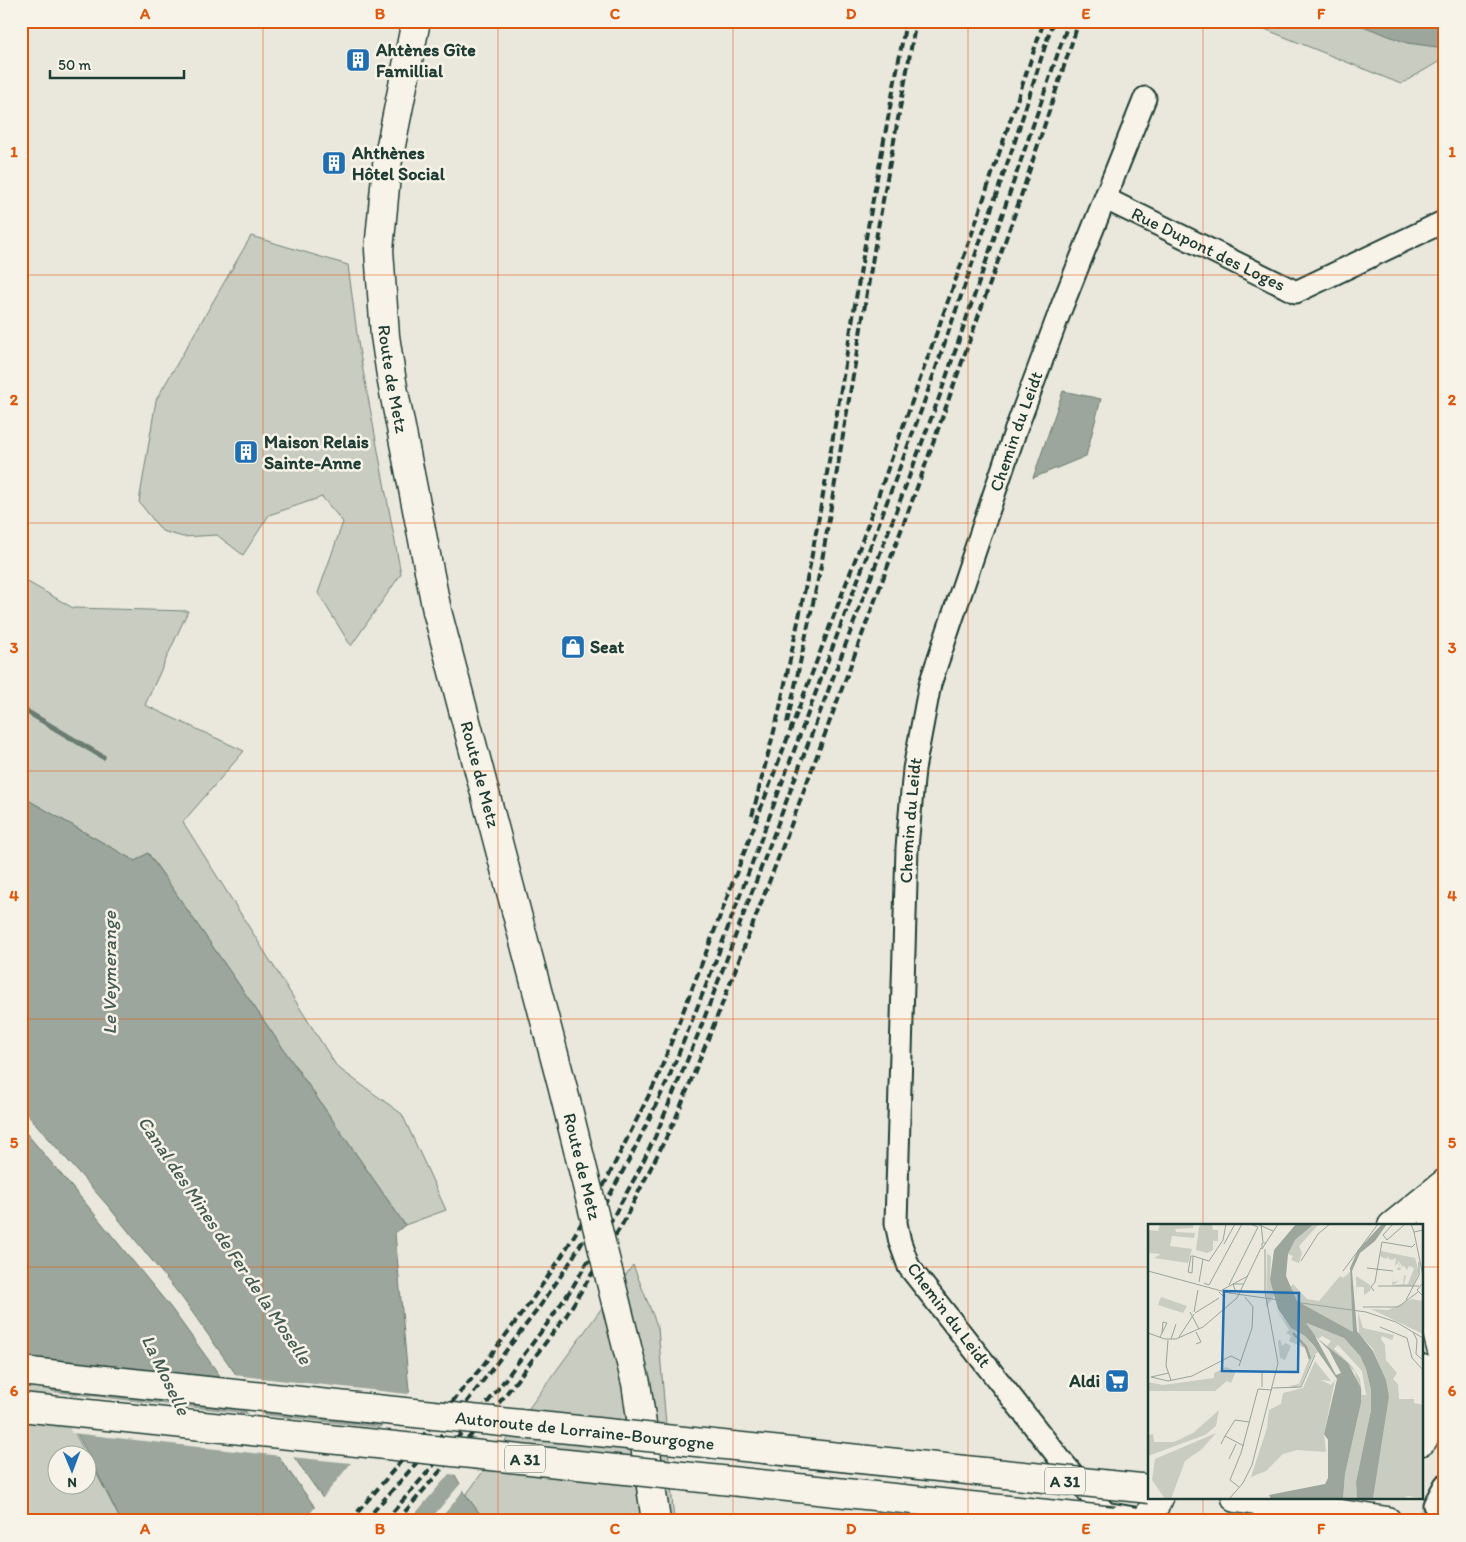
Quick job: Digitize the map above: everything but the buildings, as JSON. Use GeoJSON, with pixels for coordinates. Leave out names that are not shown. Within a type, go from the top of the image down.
{"type":"FeatureCollection","features":[{"type":"Feature","properties":{"kind":"main road","name":"Route de Metz"},"geometry":{"type":"LineString","coordinates":[[416,21],[387,165],[379,250],[385,336],[392,382],[436,611],[559,1075],[636,1383],[656,1521]]}},
{"type":"Feature","properties":{"kind":"main road"},"geometry":{"type":"LineString","coordinates":[[1394,1224],[1445,1182]]}},
{"type":"Feature","properties":{"kind":"main road"},"geometry":{"type":"LineString","coordinates":[[1445,1198],[1434,1220],[1428,1261],[1434,1321],[1445,1363]]}},
{"type":"Feature","properties":{"kind":"main road"},"geometry":{"type":"LineString","coordinates":[[1424,1300],[1434,1321]]}},
{"type":"Feature","properties":{"kind":"main road","name":"Autoroute de Lorraine-Bourgogne"},"geometry":{"type":"LineString","coordinates":[[21,1371],[1148,1489]]}},
{"type":"Feature","properties":{"kind":"main road"},"geometry":{"type":"LineString","coordinates":[[1424,1372],[1430,1401],[1428,1430],[1424,1437]]}},
{"type":"Feature","properties":{"kind":"main road","name":"Autoroute de Lorraine-Bourgogne"},"geometry":{"type":"LineString","coordinates":[[21,1407],[1035,1516],[1110,1518]]}},
{"type":"Feature","properties":{"kind":"main road"},"geometry":{"type":"LineString","coordinates":[[1146,1521],[1158,1500]]}},
{"type":"Feature","properties":{"kind":"main road"},"geometry":{"type":"LineString","coordinates":[[1249,1500],[1387,1521]]}},
{"type":"Feature","properties":{"kind":"street","name":"Chemin du Leidt"},"geometry":{"type":"LineString","coordinates":[[1110,1518],[1060,1459],[909,1267],[900,1242],[896,1223],[907,848],[914,769],[930,684],[1018,423],[1062,306],[1145,98]]}},
{"type":"Feature","properties":{"kind":"street","name":"Rue Dupont des Loges"},"geometry":{"type":"LineString","coordinates":[[1106,198],[1296,292],[1445,221]]}},
{"type":"Feature","properties":{"kind":"street"},"geometry":{"type":"LineString","coordinates":[[1434,1505],[1445,1485]]}},
{"type":"Feature","properties":{"kind":"street"},"geometry":{"type":"LineString","coordinates":[[1110,1518],[1146,1521]]}},
{"type":"Feature","properties":{"kind":"shaded area"},"geometry":{"type":"Polygon","coordinates":[[[1245,21],[1445,21],[1445,58],[1401,84],[1245,21]]]}},
{"type":"Feature","properties":{"kind":"shaded area"},"geometry":{"type":"Polygon","coordinates":[[[251,236],[348,265],[359,349],[401,574],[351,646],[318,593],[343,522],[322,497],[269,515],[243,555],[217,535],[183,537],[162,531],[139,502],[156,400],[251,236]]]}},
{"type":"Feature","properties":{"kind":"shaded area"},"geometry":{"type":"Polygon","coordinates":[[[21,578],[73,608],[188,611],[145,705],[244,751],[183,822],[337,1067],[402,1114],[446,1210],[405,1225],[148,853],[135,861],[21,796],[21,578]]]}},
{"type":"Feature","properties":{"kind":"shaded area"},"geometry":{"type":"Polygon","coordinates":[[[633,1265],[658,1328],[674,1521],[485,1521],[466,1495],[633,1265]]]}},
{"type":"Feature","properties":{"kind":"shaded area"},"geometry":{"type":"Polygon","coordinates":[[[21,1362],[45,1377],[81,1444],[48,1444],[48,1494],[98,1494],[98,1476],[121,1521],[21,1521],[21,1362]]]}},
{"type":"Feature","properties":{"kind":"water"},"geometry":{"type":"Polygon","coordinates":[[[1350,21],[1405,21],[1445,26],[1445,48],[1407,43],[1350,21]]]}},
{"type":"Feature","properties":{"kind":"water"},"geometry":{"type":"Polygon","coordinates":[[[1063,391],[1101,399],[1086,456],[1033,478],[1063,391]]]}},
{"type":"Feature","properties":{"kind":"water","name":"Canal des Mines de Fer de la Moselle"},"geometry":{"type":"Polygon","coordinates":[[[21,796],[135,861],[148,853],[405,1225],[395,1233],[409,1390],[466,1495],[485,1521],[336,1521],[322,1497],[183,1299],[108,1206],[21,1107],[21,796]]]}},
{"type":"Feature","properties":{"kind":"water","name":"La Moselle"},"geometry":{"type":"Polygon","coordinates":[[[21,1127],[171,1308],[312,1503],[322,1521],[121,1521],[98,1474],[98,1444],[83,1444],[46,1377],[21,1362],[21,1127]]]}},
{"type":"Feature","properties":{"kind":"pier"},"geometry":{"type":"Polygon","coordinates":[[[233,1375],[408,1394],[411,1391],[458,1475],[449,1474],[409,1521],[333,1521],[321,1500],[351,1463],[291,1457],[261,1415],[380,1428],[386,1421],[256,1407],[233,1375]]]}},
{"type":"Feature","properties":{"kind":"pier"},"geometry":{"type":"Polygon","coordinates":[[[51,1392],[250,1414],[281,1456],[72,1433],[51,1392]]]}},
{"type":"Feature","properties":{"kind":"pier"},"geometry":{"type":"Polygon","coordinates":[[[462,1482],[465,1488],[451,1506],[438,1521],[429,1521],[462,1482]]]}},
{"type":"Feature","properties":{"kind":"pier"},"geometry":{"type":"Polygon","coordinates":[[[316,1506],[325,1521],[304,1521],[316,1506]]]}},
{"type":"Feature","properties":{"kind":"waterway","name":"Le Veymerange"},"geometry":{"type":"LineString","coordinates":[[21,708],[103,757]]}},
{"type":"Feature","properties":{"kind":"tunnel"},"geometry":{"type":"LineString","coordinates":[[1426,1521],[1434,1505]]}},
{"type":"Feature","properties":{"kind":"railway"},"geometry":{"type":"LineString","coordinates":[[752,816],[779,712],[810,565],[867,232],[906,21]]}},
{"type":"Feature","properties":{"kind":"railway"},"geometry":{"type":"LineString","coordinates":[[787,723],[821,566],[877,233],[916,21]]}},
{"type":"Feature","properties":{"kind":"railway"},"geometry":{"type":"LineString","coordinates":[[350,1521],[481,1368],[529,1304],[560,1259],[602,1189],[657,1079],[858,552],[967,248],[1044,21]]}},
{"type":"Feature","properties":{"kind":"railway"},"geometry":{"type":"LineString","coordinates":[[365,1521],[443,1433],[538,1309],[569,1264],[631,1156],[668,1080],[711,973],[922,408],[1015,141],[1053,21]]}},
{"type":"Feature","properties":{"kind":"railway"},"geometry":{"type":"LineString","coordinates":[[385,1521],[485,1406],[547,1324],[572,1288],[597,1246],[655,1137],[699,1032],[940,395],[1069,21]]}},
{"type":"Feature","properties":{"kind":"railway"},"geometry":{"type":"LineString","coordinates":[[397,1521],[503,1398],[566,1316],[623,1223],[675,1120],[791,825],[921,477],[1019,202],[1079,21]]}},
{"type":"Feature","properties":{"kind":"place","name":"Ahtènes Gîte Famillial"},"geometry":{"type":"Point","coordinates":[358,60]}},
{"type":"Feature","properties":{"kind":"place","name":"Ahthènes Hôtel Social"},"geometry":{"type":"Point","coordinates":[334,163]}},
{"type":"Feature","properties":{"kind":"place","name":"Maison Relais Sainte-Anne"},"geometry":{"type":"Point","coordinates":[246,452]}},
{"type":"Feature","properties":{"kind":"place","name":"Seat"},"geometry":{"type":"Point","coordinates":[573,647]}},
{"type":"Feature","properties":{"kind":"place","name":"Aldi"},"geometry":{"type":"Point","coordinates":[1117,1381]}}]}
